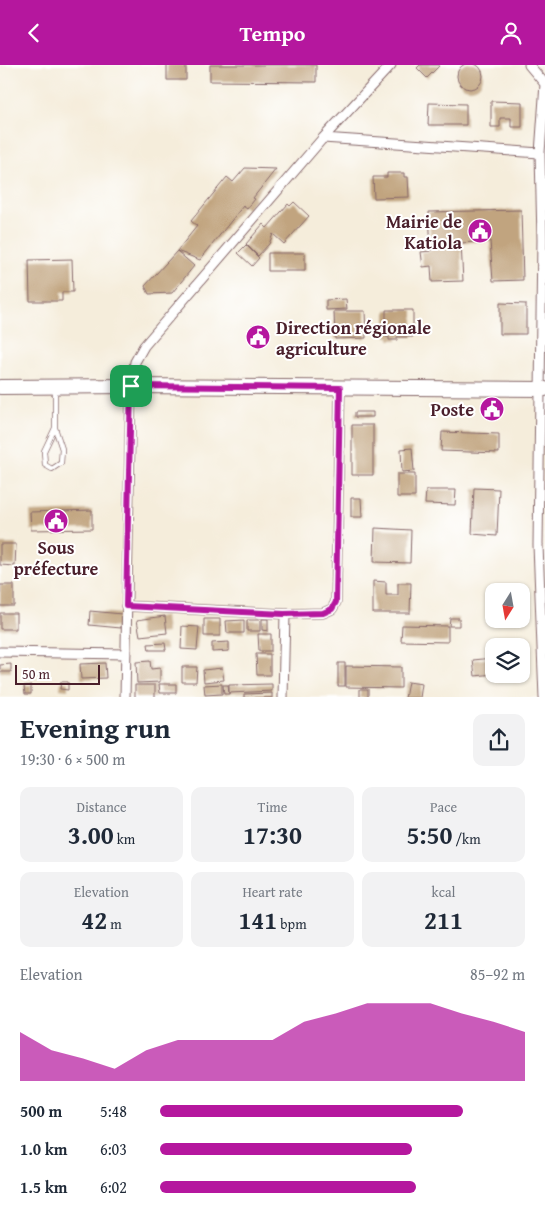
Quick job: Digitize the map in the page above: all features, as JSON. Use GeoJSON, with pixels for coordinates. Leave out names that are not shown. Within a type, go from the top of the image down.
{"type":"FeatureCollection","features":[{"type":"Feature","properties":{"kind":"main road"},"geometry":{"type":"LineString","coordinates":[[0,387],[543,389]]}},
{"type":"Feature","properties":{"kind":"street"},"geometry":{"type":"LineString","coordinates":[[126,697],[131,386],[135,362],[144,346],[323,138],[391,65]]}},
{"type":"Feature","properties":{"kind":"street"},"geometry":{"type":"LineString","coordinates":[[528,65],[545,84],[540,153],[543,185],[544,240],[541,544],[544,697]]}},
{"type":"Feature","properties":{"kind":"street"},"geometry":{"type":"LineString","coordinates":[[323,138],[540,153]]}},
{"type":"Feature","properties":{"kind":"street"},"geometry":{"type":"LineString","coordinates":[[126,606],[284,614],[323,613],[332,609],[336,602],[340,388]]}},
{"type":"Feature","properties":{"kind":"street"},"geometry":{"type":"LineString","coordinates":[[283,697],[284,614]]}},
{"type":"Feature","properties":{"kind":"street"},"geometry":{"type":"LineString","coordinates":[[0,652],[126,654]]}},
{"type":"Feature","properties":{"kind":"lane"},"geometry":{"type":"LineString","coordinates":[[55,386],[55,428],[62,449],[61,463],[52,469],[45,465],[44,451],[55,428]]}},
{"type":"Feature","properties":{"kind":"building"},"geometry":{"type":"Polygon","coordinates":[[[470,63],[479,67],[483,76],[479,85],[470,89],[461,85],[457,76],[461,67],[470,63]]]}},
{"type":"Feature","properties":{"kind":"building"},"geometry":{"type":"Polygon","coordinates":[[[167,65],[186,65],[186,80],[167,80],[167,65]]]}},
{"type":"Feature","properties":{"kind":"building"},"geometry":{"type":"Polygon","coordinates":[[[210,65],[316,65],[316,82],[210,81],[210,65]]]}},
{"type":"Feature","properties":{"kind":"building"},"geometry":{"type":"Polygon","coordinates":[[[420,65],[440,65],[427,78],[417,68],[420,65]]]}},
{"type":"Feature","properties":{"kind":"building"},"geometry":{"type":"Polygon","coordinates":[[[491,101],[522,102],[522,127],[511,127],[511,118],[500,118],[500,127],[491,127],[491,101]]]}},
{"type":"Feature","properties":{"kind":"building"},"geometry":{"type":"Polygon","coordinates":[[[429,103],[466,104],[466,125],[428,125],[429,103]]]}},
{"type":"Feature","properties":{"kind":"building"},"geometry":{"type":"Polygon","coordinates":[[[245,168],[276,169],[253,198],[255,199],[247,209],[243,206],[200,260],[177,251],[197,226],[191,221],[227,177],[233,182],[245,168]]]}},
{"type":"Feature","properties":{"kind":"building"},"geometry":{"type":"Polygon","coordinates":[[[387,173],[404,173],[404,177],[408,177],[409,197],[374,198],[373,177],[387,177],[387,173]]]}},
{"type":"Feature","properties":{"kind":"building"},"geometry":{"type":"Polygon","coordinates":[[[294,202],[309,216],[284,244],[273,234],[269,244],[258,256],[246,244],[263,224],[267,228],[288,204],[290,206],[294,202]]]}},
{"type":"Feature","properties":{"kind":"building"},"geometry":{"type":"Polygon","coordinates":[[[521,210],[523,280],[493,281],[490,241],[461,243],[463,281],[432,282],[431,266],[423,267],[421,252],[431,251],[429,212],[521,210]]]}},
{"type":"Feature","properties":{"kind":"building"},"geometry":{"type":"Polygon","coordinates":[[[246,245],[259,258],[252,266],[238,253],[246,245]]]}},
{"type":"Feature","properties":{"kind":"building"},"geometry":{"type":"Polygon","coordinates":[[[177,251],[194,266],[172,293],[149,294],[145,286],[177,251]]]}},
{"type":"Feature","properties":{"kind":"building"},"geometry":{"type":"Polygon","coordinates":[[[268,253],[305,253],[305,271],[268,271],[268,253]]]}},
{"type":"Feature","properties":{"kind":"building"},"geometry":{"type":"Polygon","coordinates":[[[72,259],[73,292],[62,292],[62,301],[30,301],[29,260],[72,259]]]}},
{"type":"Feature","properties":{"kind":"building"},"geometry":{"type":"Polygon","coordinates":[[[346,299],[347,309],[326,310],[326,300],[346,299]]]}},
{"type":"Feature","properties":{"kind":"building"},"geometry":{"type":"Polygon","coordinates":[[[500,303],[526,304],[526,334],[500,334],[500,303]]]}},
{"type":"Feature","properties":{"kind":"building"},"geometry":{"type":"Polygon","coordinates":[[[386,310],[413,310],[413,337],[397,337],[397,340],[389,340],[389,337],[386,337],[386,310]]]}},
{"type":"Feature","properties":{"kind":"building"},"geometry":{"type":"Polygon","coordinates":[[[334,311],[365,311],[366,338],[335,339],[334,311]]]}},
{"type":"Feature","properties":{"kind":"building"},"geometry":{"type":"Polygon","coordinates":[[[355,412],[373,412],[373,417],[355,417],[355,412]]]}},
{"type":"Feature","properties":{"kind":"building"},"geometry":{"type":"Polygon","coordinates":[[[352,425],[373,425],[373,475],[352,475],[352,425]]]}},
{"type":"Feature","properties":{"kind":"building"},"geometry":{"type":"Polygon","coordinates":[[[442,432],[499,434],[499,453],[441,451],[442,432]]]}},
{"type":"Feature","properties":{"kind":"building"},"geometry":{"type":"Polygon","coordinates":[[[412,448],[414,471],[402,472],[401,449],[412,448]]]}},
{"type":"Feature","properties":{"kind":"building"},"geometry":{"type":"Polygon","coordinates":[[[397,474],[415,474],[415,497],[397,497],[397,474]]]}},
{"type":"Feature","properties":{"kind":"building"},"geometry":{"type":"Polygon","coordinates":[[[474,488],[499,489],[497,536],[472,534],[474,488]]]}},
{"type":"Feature","properties":{"kind":"building"},"geometry":{"type":"Polygon","coordinates":[[[426,490],[456,490],[455,505],[425,504],[426,490]]]}},
{"type":"Feature","properties":{"kind":"building"},"geometry":{"type":"Polygon","coordinates":[[[351,498],[361,498],[362,517],[351,517],[351,498]]]}},
{"type":"Feature","properties":{"kind":"building"},"geometry":{"type":"Polygon","coordinates":[[[92,510],[92,529],[31,530],[30,512],[92,510]]]}},
{"type":"Feature","properties":{"kind":"building"},"geometry":{"type":"Polygon","coordinates":[[[375,528],[411,530],[410,563],[374,562],[375,528]]]}},
{"type":"Feature","properties":{"kind":"building"},"geometry":{"type":"Polygon","coordinates":[[[0,544],[16,544],[15,566],[0,565],[0,544]]]}},
{"type":"Feature","properties":{"kind":"building"},"geometry":{"type":"Polygon","coordinates":[[[373,581],[386,582],[386,595],[398,595],[398,583],[411,583],[410,613],[373,613],[373,581]]]}},
{"type":"Feature","properties":{"kind":"building"},"geometry":{"type":"Polygon","coordinates":[[[0,585],[14,585],[14,606],[0,606],[0,585]]]}},
{"type":"Feature","properties":{"kind":"building"},"geometry":{"type":"Polygon","coordinates":[[[90,611],[122,614],[121,628],[89,625],[90,611]]]}},
{"type":"Feature","properties":{"kind":"building"},"geometry":{"type":"Polygon","coordinates":[[[0,613],[16,613],[16,629],[0,629],[0,613]]]}},
{"type":"Feature","properties":{"kind":"building"},"geometry":{"type":"Polygon","coordinates":[[[165,616],[167,633],[140,636],[137,620],[165,616]]]}},
{"type":"Feature","properties":{"kind":"building"},"geometry":{"type":"Polygon","coordinates":[[[450,618],[459,618],[459,626],[449,626],[450,618]]]}},
{"type":"Feature","properties":{"kind":"building"},"geometry":{"type":"Polygon","coordinates":[[[204,619],[220,619],[220,636],[204,636],[204,619]]]}},
{"type":"Feature","properties":{"kind":"building"},"geometry":{"type":"Polygon","coordinates":[[[262,619],[268,619],[268,631],[262,630],[262,619]]]}},
{"type":"Feature","properties":{"kind":"building"},"geometry":{"type":"Polygon","coordinates":[[[244,620],[244,633],[227,633],[226,621],[244,620]]]}},
{"type":"Feature","properties":{"kind":"building"},"geometry":{"type":"Polygon","coordinates":[[[247,620],[260,620],[260,631],[247,631],[247,620]]]}},
{"type":"Feature","properties":{"kind":"building"},"geometry":{"type":"Polygon","coordinates":[[[402,625],[448,626],[448,642],[401,641],[402,625]]]}},
{"type":"Feature","properties":{"kind":"building"},"geometry":{"type":"Polygon","coordinates":[[[182,626],[199,627],[197,650],[181,649],[182,626]]]}},
{"type":"Feature","properties":{"kind":"building"},"geometry":{"type":"Polygon","coordinates":[[[258,634],[271,634],[271,651],[259,651],[258,634]]]}},
{"type":"Feature","properties":{"kind":"building"},"geometry":{"type":"Polygon","coordinates":[[[229,642],[229,651],[212,652],[212,643],[229,642]]]}},
{"type":"Feature","properties":{"kind":"building"},"geometry":{"type":"Polygon","coordinates":[[[165,643],[166,650],[149,650],[148,644],[165,643]]]}},
{"type":"Feature","properties":{"kind":"building"},"geometry":{"type":"Polygon","coordinates":[[[256,654],[270,654],[270,675],[257,675],[256,654]]]}},
{"type":"Feature","properties":{"kind":"building"},"geometry":{"type":"Polygon","coordinates":[[[485,659],[485,675],[475,676],[473,660],[485,659]]]}},
{"type":"Feature","properties":{"kind":"building"},"geometry":{"type":"Polygon","coordinates":[[[150,661],[151,669],[160,668],[160,682],[137,683],[136,662],[150,661]]]}},
{"type":"Feature","properties":{"kind":"building"},"geometry":{"type":"Polygon","coordinates":[[[105,663],[106,678],[81,679],[80,664],[105,663]]]}},
{"type":"Feature","properties":{"kind":"building"},"geometry":{"type":"Polygon","coordinates":[[[338,663],[345,663],[345,686],[338,686],[338,663]]]}},
{"type":"Feature","properties":{"kind":"building"},"geometry":{"type":"Polygon","coordinates":[[[11,664],[11,672],[0,672],[0,665],[11,664]]]}},
{"type":"Feature","properties":{"kind":"building"},"geometry":{"type":"Polygon","coordinates":[[[346,666],[401,667],[401,688],[346,687],[346,666]]]}},
{"type":"Feature","properties":{"kind":"building"},"geometry":{"type":"Polygon","coordinates":[[[182,667],[197,667],[196,682],[182,682],[182,667]]]}},
{"type":"Feature","properties":{"kind":"building"},"geometry":{"type":"Polygon","coordinates":[[[222,668],[224,680],[204,682],[203,670],[222,668]]]}},
{"type":"Feature","properties":{"kind":"building"},"geometry":{"type":"Polygon","coordinates":[[[61,682],[68,682],[68,690],[60,689],[61,682]]]}},
{"type":"Feature","properties":{"kind":"building"},"geometry":{"type":"Polygon","coordinates":[[[408,682],[422,684],[420,697],[405,697],[408,682]]]}},
{"type":"Feature","properties":{"kind":"building"},"geometry":{"type":"Polygon","coordinates":[[[159,684],[176,684],[176,693],[160,693],[159,684]]]}},
{"type":"Feature","properties":{"kind":"building"},"geometry":{"type":"Polygon","coordinates":[[[222,684],[222,694],[205,695],[204,685],[222,684]]]}},
{"type":"Feature","properties":{"kind":"building"},"geometry":{"type":"Polygon","coordinates":[[[272,684],[272,691],[229,693],[229,685],[272,684]]]}},
{"type":"Feature","properties":{"kind":"building"},"geometry":{"type":"Polygon","coordinates":[[[31,685],[31,694],[25,694],[24,686],[31,685]]]}},
{"type":"Feature","properties":{"kind":"building"},"geometry":{"type":"Polygon","coordinates":[[[135,685],[155,685],[155,697],[135,697],[135,685]]]}},
{"type":"Feature","properties":{"kind":"building"},"geometry":{"type":"Polygon","coordinates":[[[223,685],[228,685],[229,694],[224,694],[223,685]]]}},
{"type":"Feature","properties":{"kind":"building"},"geometry":{"type":"Polygon","coordinates":[[[360,689],[368,689],[368,697],[360,697],[360,689]]]}},
{"type":"Feature","properties":{"kind":"building"},"geometry":{"type":"Polygon","coordinates":[[[272,693],[272,697],[244,697],[244,694],[272,693]]]}},
{"type":"Feature","properties":{"kind":"place","name":"Mairie de Katiola"},"geometry":{"type":"Point","coordinates":[480,231]}},
{"type":"Feature","properties":{"kind":"place","name":"Direction régionale agriculture"},"geometry":{"type":"Point","coordinates":[258,337]}},
{"type":"Feature","properties":{"kind":"place","name":"Poste"},"geometry":{"type":"Point","coordinates":[492,409]}},
{"type":"Feature","properties":{"kind":"place","name":"Sous préfecture"},"geometry":{"type":"Point","coordinates":[56,521]}},
{"type":"Feature","properties":{"kind":"route"},"geometry":{"type":"LineString","coordinates":[[131,386],[340,388],[336,602],[332,609],[323,613],[284,614],[126,606],[131,386]]}}]}
